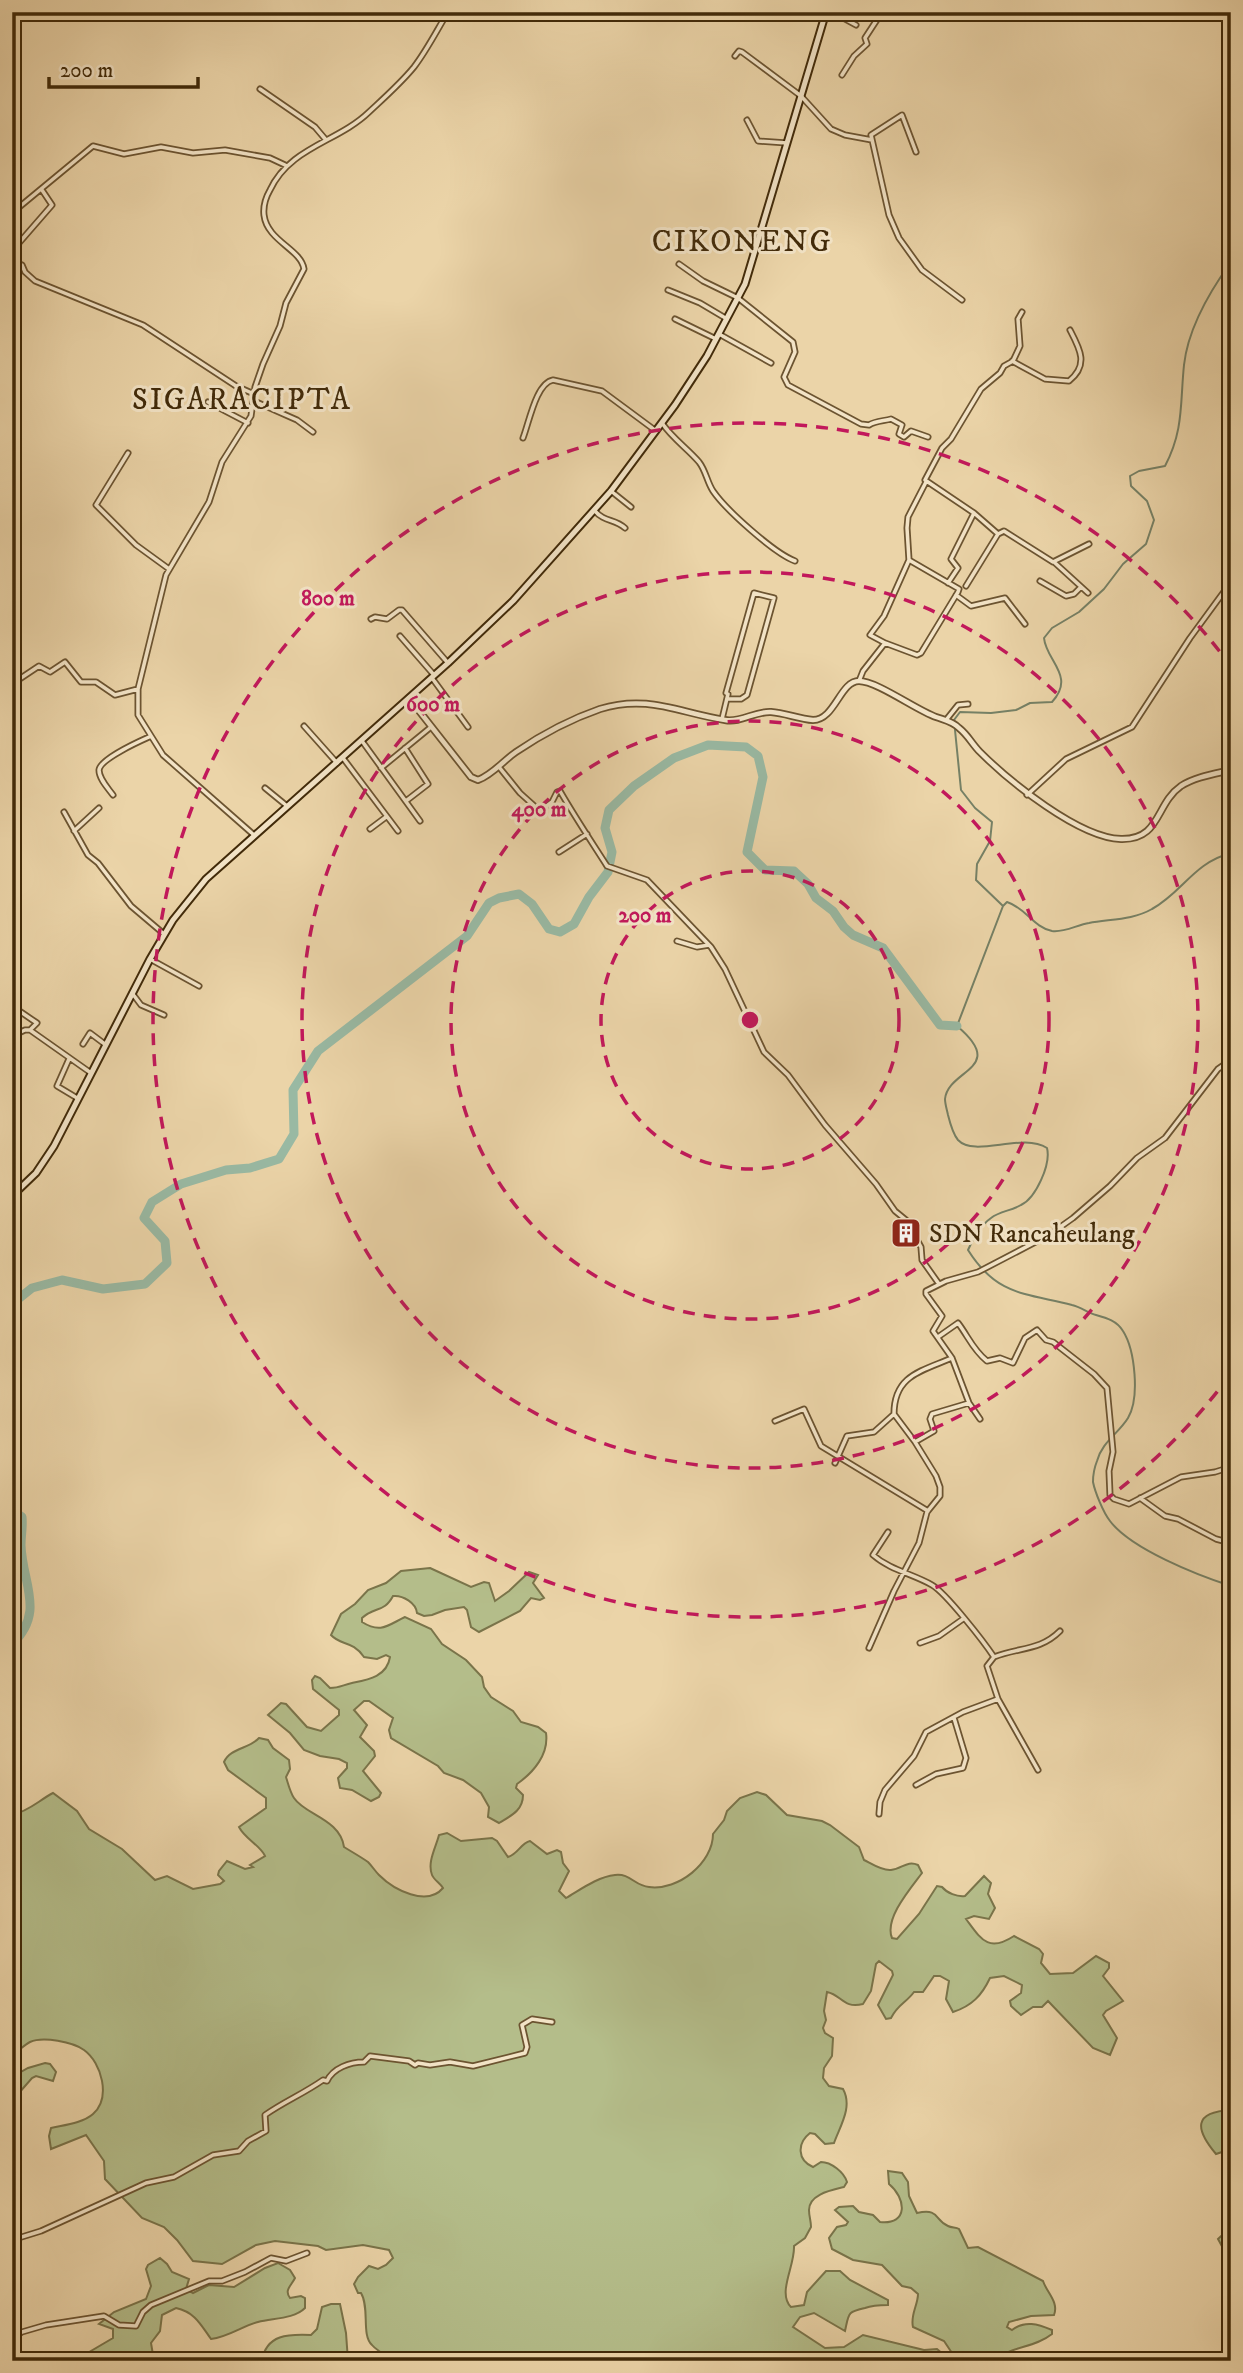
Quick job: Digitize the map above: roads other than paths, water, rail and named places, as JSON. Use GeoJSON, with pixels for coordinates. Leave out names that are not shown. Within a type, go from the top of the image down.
{"type":"FeatureCollection","features":[{"type":"Feature","properties":{"kind":"main road"},"geometry":{"type":"LineString","coordinates":[[12,1196],[36,1173],[79,1099],[164,934],[205,879],[433,677],[513,601],[611,491],[697,373],[738,298],[750,268],[826,12]]}},
{"type":"Feature","properties":{"kind":"street"},"geometry":{"type":"LineString","coordinates":[[254,835],[163,755],[149,737],[138,715],[138,689],[163,581],[209,502],[222,462],[248,422],[263,364],[280,326],[286,303],[304,270],[301,261],[272,234],[264,215],[266,198],[279,173],[286,166],[305,151],[353,126],[394,88],[414,67],[448,12]]}},
{"type":"Feature","properties":{"kind":"street"},"geometry":{"type":"LineString","coordinates":[[832,12],[856,25]]}},
{"type":"Feature","properties":{"kind":"street"},"geometry":{"type":"LineString","coordinates":[[842,75],[853,56],[866,45],[865,38],[883,12]]}},
{"type":"Feature","properties":{"kind":"street"},"geometry":{"type":"LineString","coordinates":[[735,56],[739,51],[742,52],[801,96],[835,131],[872,140]]}},
{"type":"Feature","properties":{"kind":"street"},"geometry":{"type":"LineString","coordinates":[[260,89],[315,127],[326,140]]}},
{"type":"Feature","properties":{"kind":"street"},"geometry":{"type":"LineString","coordinates":[[916,152],[901,114],[873,134],[872,140],[889,215],[901,242],[922,270],[962,300]]}},
{"type":"Feature","properties":{"kind":"street"},"geometry":{"type":"LineString","coordinates":[[747,120],[758,141],[787,144]]}},
{"type":"Feature","properties":{"kind":"street"},"geometry":{"type":"LineString","coordinates":[[12,213],[93,146],[124,154],[161,147],[193,153],[225,150],[270,158],[286,166]]}},
{"type":"Feature","properties":{"kind":"street"},"geometry":{"type":"LineString","coordinates":[[12,251],[52,205],[42,190]]}},
{"type":"Feature","properties":{"kind":"street"},"geometry":{"type":"LineString","coordinates":[[12,261],[22,265],[25,272],[42,285],[143,325],[236,386],[254,394]]}},
{"type":"Feature","properties":{"kind":"street"},"geometry":{"type":"LineString","coordinates":[[679,264],[702,281],[738,298],[795,345],[795,352],[784,377],[788,385],[861,424],[883,423],[891,419],[902,425],[901,435],[906,437],[910,431],[915,431],[928,437]]}},
{"type":"Feature","properties":{"kind":"street"},"geometry":{"type":"LineString","coordinates":[[668,290],[700,303],[727,319]]}},
{"type":"Feature","properties":{"kind":"street"},"geometry":{"type":"LineString","coordinates":[[909,560],[959,589],[919,654],[885,643],[871,635],[885,614],[909,560],[908,517],[942,448],[951,439],[981,388],[1012,361],[1020,346],[1018,319],[1022,312]]}},
{"type":"Feature","properties":{"kind":"street"},"geometry":{"type":"LineString","coordinates":[[675,318],[771,363]]}},
{"type":"Feature","properties":{"kind":"street"},"geometry":{"type":"LineString","coordinates":[[1012,361],[1045,379],[1069,381],[1082,362],[1082,354],[1070,330]]}},
{"type":"Feature","properties":{"kind":"street"},"geometry":{"type":"LineString","coordinates":[[523,438],[540,389],[547,381],[553,380],[602,391],[656,431]]}},
{"type":"Feature","properties":{"kind":"street"},"geometry":{"type":"LineString","coordinates":[[254,401],[297,420],[313,432]]}},
{"type":"Feature","properties":{"kind":"street"},"geometry":{"type":"LineString","coordinates":[[208,402],[248,422]]}},
{"type":"Feature","properties":{"kind":"street"},"geometry":{"type":"LineString","coordinates":[[662,423],[698,461],[710,478],[713,490],[737,519],[780,553],[795,561]]}},
{"type":"Feature","properties":{"kind":"street"},"geometry":{"type":"LineString","coordinates":[[915,431],[919,427]]}},
{"type":"Feature","properties":{"kind":"street"},"geometry":{"type":"LineString","coordinates":[[128,453],[96,505],[130,540],[169,569]]}},
{"type":"Feature","properties":{"kind":"street"},"geometry":{"type":"LineString","coordinates":[[926,482],[974,513],[998,534]]}},
{"type":"Feature","properties":{"kind":"street"},"geometry":{"type":"LineString","coordinates":[[611,491],[631,507]]}},
{"type":"Feature","properties":{"kind":"street"},"geometry":{"type":"LineString","coordinates":[[594,510],[601,518],[619,523],[625,528]]}},
{"type":"Feature","properties":{"kind":"street"},"geometry":{"type":"LineString","coordinates":[[948,583],[958,568],[951,559],[974,513]]}},
{"type":"Feature","properties":{"kind":"street"},"geometry":{"type":"LineString","coordinates":[[966,586],[998,534],[1004,531],[1053,562],[1088,593]]}},
{"type":"Feature","properties":{"kind":"street"},"geometry":{"type":"LineString","coordinates":[[1053,562],[1089,544]]}},
{"type":"Feature","properties":{"kind":"street"},"geometry":{"type":"LineString","coordinates":[[1040,581],[1066,596],[1074,594],[1081,587]]}},
{"type":"Feature","properties":{"kind":"street"},"geometry":{"type":"LineString","coordinates":[[1027,794],[1066,759],[1132,727],[1190,638],[1231,582]]}},
{"type":"Feature","properties":{"kind":"street"},"geometry":{"type":"LineString","coordinates":[[722,719],[728,699],[726,693],[754,593],[774,598],[747,695],[741,699],[728,699]]}},
{"type":"Feature","properties":{"kind":"street"},"geometry":{"type":"LineString","coordinates":[[956,595],[971,606],[1005,598],[1025,624]]}},
{"type":"Feature","properties":{"kind":"street"},"geometry":{"type":"LineString","coordinates":[[371,619],[387,619],[402,610],[448,663]]}},
{"type":"Feature","properties":{"kind":"street"},"geometry":{"type":"LineString","coordinates":[[400,636],[468,727]]}},
{"type":"Feature","properties":{"kind":"street"},"geometry":{"type":"LineString","coordinates":[[859,681],[863,670],[885,643]]}},
{"type":"Feature","properties":{"kind":"street"},"geometry":{"type":"LineString","coordinates":[[12,684],[39,666],[48,673],[65,662],[81,682],[96,682],[115,695],[138,689]]}},
{"type":"Feature","properties":{"kind":"street"},"geometry":{"type":"LineString","coordinates":[[409,698],[473,779],[480,780],[517,752],[551,732],[603,708],[650,703],[722,719],[739,720],[771,712],[813,720],[821,719],[848,687],[859,681],[869,683],[958,726],[978,750],[1027,794],[1090,831],[1120,839],[1144,835],[1150,830],[1179,787],[1202,777],[1231,770]]}},
{"type":"Feature","properties":{"kind":"street"},"geometry":{"type":"LineString","coordinates":[[948,720],[958,705],[968,704]]}},
{"type":"Feature","properties":{"kind":"street"},"geometry":{"type":"LineString","coordinates":[[304,726],[337,762]]}},
{"type":"Feature","properties":{"kind":"street"},"geometry":{"type":"LineString","coordinates":[[381,768],[431,726]]}},
{"type":"Feature","properties":{"kind":"street"},"geometry":{"type":"LineString","coordinates":[[113,795],[102,780],[99,771],[101,765],[129,746],[149,737]]}},
{"type":"Feature","properties":{"kind":"street"},"geometry":{"type":"LineString","coordinates":[[362,741],[420,821]]}},
{"type":"Feature","properties":{"kind":"street"},"geometry":{"type":"LineString","coordinates":[[405,748],[428,783],[406,802]]}},
{"type":"Feature","properties":{"kind":"street"},"geometry":{"type":"LineString","coordinates":[[343,758],[398,831]]}},
{"type":"Feature","properties":{"kind":"street"},"geometry":{"type":"LineString","coordinates":[[499,766],[520,793],[540,811],[551,803],[560,791],[607,866],[650,883],[709,945],[725,969],[762,1049],[788,1076],[895,1211],[906,1220],[922,1247],[922,1260],[939,1284]]}},
{"type":"Feature","properties":{"kind":"street"},"geometry":{"type":"LineString","coordinates":[[265,788],[286,806]]}},
{"type":"Feature","properties":{"kind":"street"},"geometry":{"type":"LineString","coordinates":[[74,831],[99,808]]}},
{"type":"Feature","properties":{"kind":"street"},"geometry":{"type":"LineString","coordinates":[[64,812],[88,855],[98,863],[131,906],[164,934]]}},
{"type":"Feature","properties":{"kind":"street"},"geometry":{"type":"LineString","coordinates":[[370,829],[386,817]]}},
{"type":"Feature","properties":{"kind":"street"},"geometry":{"type":"LineString","coordinates":[[559,852],[587,834]]}},
{"type":"Feature","properties":{"kind":"street"},"geometry":{"type":"LineString","coordinates":[[677,941],[696,947],[709,945]]}},
{"type":"Feature","properties":{"kind":"street"},"geometry":{"type":"LineString","coordinates":[[150,959],[199,986]]}},
{"type":"Feature","properties":{"kind":"street"},"geometry":{"type":"LineString","coordinates":[[132,993],[141,1005],[164,1015]]}},
{"type":"Feature","properties":{"kind":"street"},"geometry":{"type":"LineString","coordinates":[[12,1006],[37,1023],[30,1030]]}},
{"type":"Feature","properties":{"kind":"street"},"geometry":{"type":"LineString","coordinates":[[12,1036],[30,1030],[92,1074]]}},
{"type":"Feature","properties":{"kind":"street"},"geometry":{"type":"LineString","coordinates":[[83,1044],[90,1033],[106,1045]]}},
{"type":"Feature","properties":{"kind":"street"},"geometry":{"type":"LineString","coordinates":[[69,1059],[57,1086],[79,1099]]}},
{"type":"Feature","properties":{"kind":"street"},"geometry":{"type":"LineString","coordinates":[[980,1419],[969,1403],[952,1358],[932,1328],[941,1321],[942,1316],[926,1292],[939,1284],[978,1272],[1049,1235],[1073,1218],[1137,1158],[1165,1138],[1221,1065],[1231,1060]]}},
{"type":"Feature","properties":{"kind":"street"},"geometry":{"type":"LineString","coordinates":[[938,1337],[958,1323],[976,1352],[987,1361],[1000,1358],[1013,1363],[1025,1338],[1037,1330],[1046,1340],[1082,1363],[1107,1388],[1113,1452],[1109,1471],[1110,1495],[1114,1499],[1126,1504],[1181,1477],[1215,1472],[1231,1466]]}},
{"type":"Feature","properties":{"kind":"street"},"geometry":{"type":"LineString","coordinates":[[837,1460],[847,1436],[874,1432],[894,1414],[897,1393],[906,1380],[920,1370],[952,1358]]}},
{"type":"Feature","properties":{"kind":"street"},"geometry":{"type":"LineString","coordinates":[[915,1442],[934,1431],[930,1419],[932,1414],[969,1403]]}},
{"type":"Feature","properties":{"kind":"street"},"geometry":{"type":"LineString","coordinates":[[775,1421],[804,1409],[818,1443],[837,1460],[928,1511]]}},
{"type":"Feature","properties":{"kind":"street"},"geometry":{"type":"LineString","coordinates":[[869,1648],[919,1543],[928,1511],[940,1496],[940,1487],[915,1442],[894,1414]]}},
{"type":"Feature","properties":{"kind":"street"},"geometry":{"type":"LineString","coordinates":[[1140,1498],[1166,1516],[1231,1543]]}},
{"type":"Feature","properties":{"kind":"street"},"geometry":{"type":"LineString","coordinates":[[888,1532],[873,1555],[904,1573],[935,1586],[994,1657]]}},
{"type":"Feature","properties":{"kind":"street"},"geometry":{"type":"LineString","coordinates":[[920,1643],[939,1636],[963,1619]]}},
{"type":"Feature","properties":{"kind":"street"},"geometry":{"type":"LineString","coordinates":[[1038,1770],[998,1699],[987,1666],[994,1657],[1019,1648],[1035,1648],[1060,1631]]}},
{"type":"Feature","properties":{"kind":"street"},"geometry":{"type":"LineString","coordinates":[[879,1814],[885,1790],[914,1756],[924,1734],[954,1717],[998,1699]]}},
{"type":"Feature","properties":{"kind":"street"},"geometry":{"type":"LineString","coordinates":[[916,1785],[936,1774],[963,1768],[966,1758],[954,1717]]}},
{"type":"Feature","properties":{"kind":"street"},"geometry":{"type":"LineString","coordinates":[[12,2240],[41,2231],[146,2183],[174,2177],[213,2155],[239,2151],[248,2141],[266,2131],[265,2115],[291,2096],[302,2095],[323,2080],[327,2081],[329,2076],[351,2062],[364,2062],[370,2056],[415,2065],[450,2062],[473,2066],[525,2053],[527,2047],[522,2025],[532,2019],[552,2022]]}},
{"type":"Feature","properties":{"kind":"street"},"geometry":{"type":"LineString","coordinates":[[12,2338],[46,2325],[104,2316],[120,2325],[136,2326],[143,2312],[151,2305],[209,2281],[222,2281],[271,2258],[286,2261],[307,2253]]}},
{"type":"Feature","properties":{"kind":"waterway"},"geometry":{"type":"LineString","coordinates":[[1231,262],[1215,285],[1190,338],[1184,365],[1178,428],[1165,466],[1139,471],[1130,476],[1131,486],[1147,501],[1154,520],[1146,544],[1123,564],[1104,589],[1079,612],[1052,628],[1044,638],[1061,676],[1059,693],[1052,702],[1030,703],[1016,710],[991,713],[960,712],[954,720],[961,790],[975,808],[992,822],[990,841],[977,864],[976,880],[1003,906],[957,1026],[971,1040],[977,1051],[976,1060],[948,1089],[945,1099],[953,1132],[958,1140],[966,1145],[976,1147],[1025,1143],[1047,1148],[1047,1163],[1032,1195],[1021,1205],[991,1218],[975,1236],[968,1250],[979,1265],[990,1276],[1013,1290],[1075,1306],[1111,1320],[1121,1328],[1127,1339],[1131,1350],[1135,1387],[1132,1409],[1124,1424],[1099,1454],[1093,1477],[1107,1517],[1120,1531],[1149,1551],[1183,1568],[1231,1586]]}},
{"type":"Feature","properties":{"kind":"waterway"},"geometry":{"type":"LineString","coordinates":[[12,1304],[32,1288],[62,1280],[103,1289],[145,1284],[167,1263],[165,1241],[144,1218],[152,1202],[181,1184],[226,1170],[250,1168],[279,1159],[294,1134],[293,1090],[318,1051],[467,936],[489,903],[519,894],[532,904],[549,929],[560,932],[574,924],[589,897],[608,872],[612,852],[605,828],[609,810],[634,786],[674,758],[708,745],[746,747],[758,756],[763,777],[747,852],[765,870],[794,871],[808,884],[816,898],[833,911],[853,935],[883,948],[940,1025],[957,1026]]}},
{"type":"Feature","properties":{"kind":"waterway"},"geometry":{"type":"LineString","coordinates":[[1003,906],[1007,902],[1014,905],[1040,926],[1052,931],[1129,917],[1152,909],[1197,871],[1231,853]]}},
{"type":"Feature","properties":{"kind":"waterway"},"geometry":{"type":"LineString","coordinates":[[12,1510],[22,1517],[22,1559],[30,1597],[28,1620],[12,1644]]}},
{"type":"Feature","properties":{"kind":"place","name":"SDN Rancaheulang"},"geometry":{"type":"Point","coordinates":[906,1233]}},
{"type":"Feature","properties":{"kind":"district","name":"CIKONENG"},"geometry":{"type":"Point","coordinates":[742,241]}},
{"type":"Feature","properties":{"kind":"district","name":"SIGARACIPTA"},"geometry":{"type":"Point","coordinates":[242,399]}}]}
